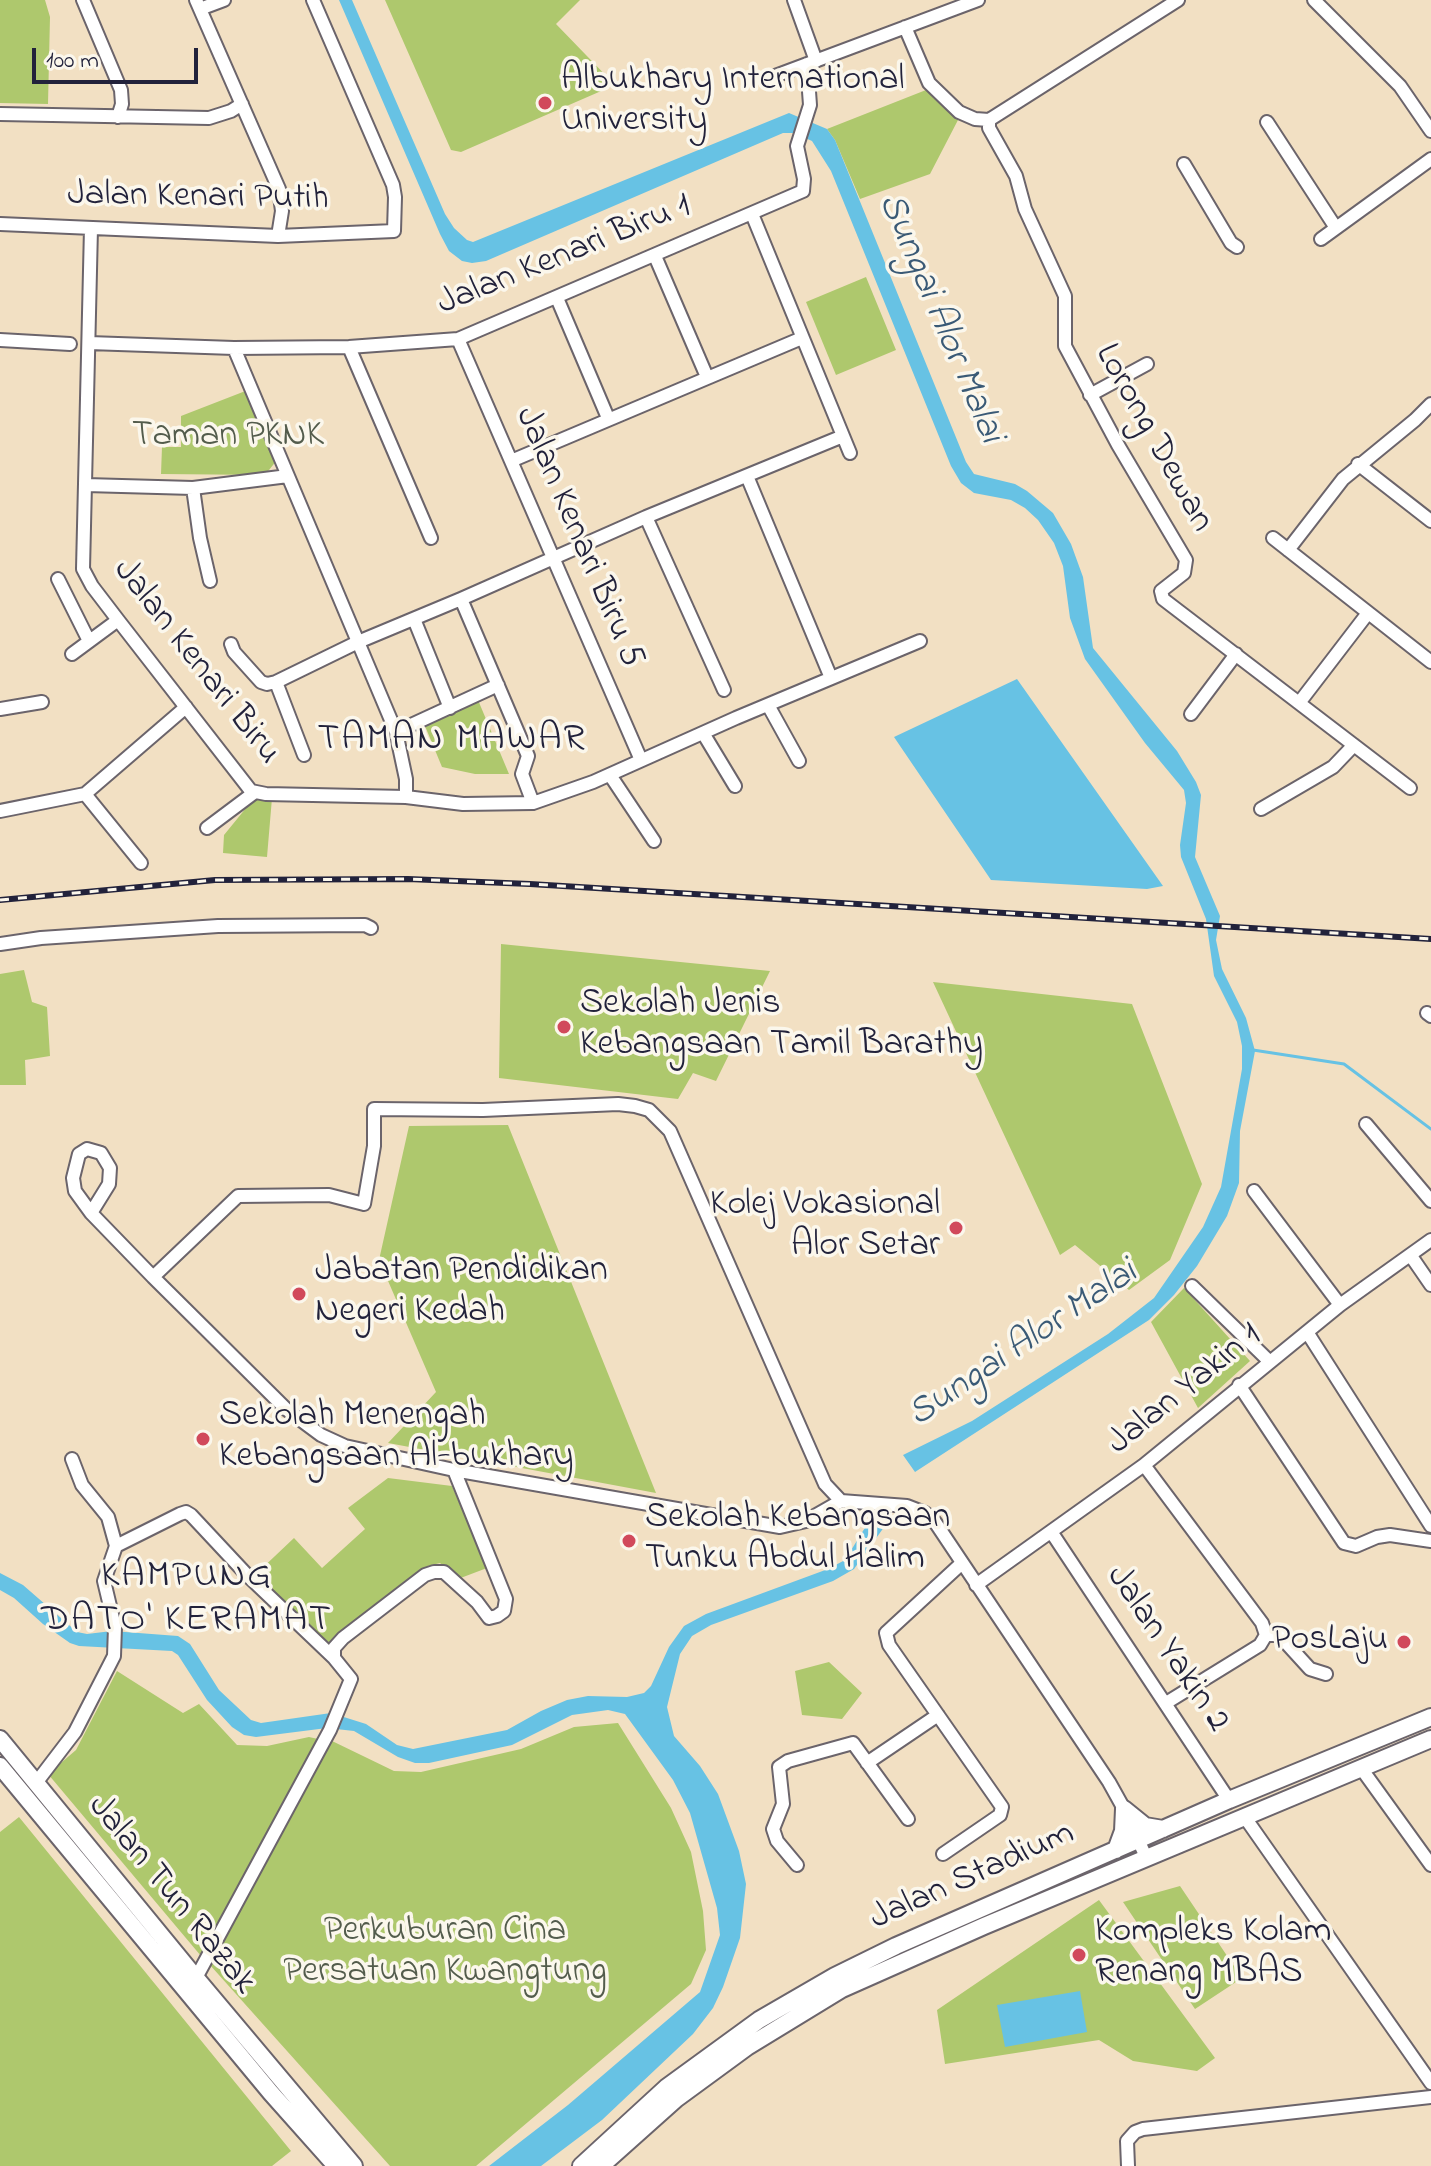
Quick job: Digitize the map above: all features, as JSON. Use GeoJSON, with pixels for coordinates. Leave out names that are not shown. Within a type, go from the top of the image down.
{"type":"FeatureCollection","features":[{"type":"Feature","properties":{"kind":"main road","name":"Jalan Stadium"},"geometry":{"type":"LineString","coordinates":[[581,2166],[667,2087],[782,2007],[835,1976],[896,1946],[1229,1800],[1431,1717]]}},
{"type":"Feature","properties":{"kind":"main road","name":"Jalan Tun Razak"},"geometry":{"type":"LineString","coordinates":[[0,1739],[354,2166]]}},
{"type":"Feature","properties":{"kind":"main road","name":"Jalan Stadium"},"geometry":{"type":"LineString","coordinates":[[601,2166],[700,2082],[763,2036],[842,1989],[1146,1857],[1431,1739]]}},
{"type":"Feature","properties":{"kind":"main road","name":"Jalan Tun Razak"},"geometry":{"type":"LineString","coordinates":[[0,1766],[271,2093],[336,2166]]}},
{"type":"Feature","properties":{"kind":"main road"},"geometry":{"type":"LineString","coordinates":[[1124,1809],[1145,1826],[1163,1829]]}},
{"type":"Feature","properties":{"kind":"main road"},"geometry":{"type":"LineString","coordinates":[[1116,1850],[1123,1831],[1124,1809]]}},
{"type":"Feature","properties":{"kind":"street"},"geometry":{"type":"LineString","coordinates":[[83,0],[121,90],[122,104],[118,117]]}},
{"type":"Feature","properties":{"kind":"street"},"geometry":{"type":"LineString","coordinates":[[224,0],[198,5],[281,195],[278,236]]}},
{"type":"Feature","properties":{"kind":"street","name":"Jalan Kenari Putih"},"geometry":{"type":"LineString","coordinates":[[0,224],[278,236],[394,231],[396,209],[393,185],[313,0]]}},
{"type":"Feature","properties":{"kind":"street"},"geometry":{"type":"LineString","coordinates":[[794,0],[811,62]]}},
{"type":"Feature","properties":{"kind":"street"},"geometry":{"type":"LineString","coordinates":[[767,79],[978,0]]}},
{"type":"Feature","properties":{"kind":"street"},"geometry":{"type":"LineString","coordinates":[[905,27],[929,83],[936,92],[965,116],[989,120],[1178,0]]}},
{"type":"Feature","properties":{"kind":"street"},"geometry":{"type":"LineString","coordinates":[[1314,0],[1400,86],[1431,131]]}},
{"type":"Feature","properties":{"kind":"street","name":"Jalan Kenari Biru 1"},"geometry":{"type":"LineString","coordinates":[[89,343],[234,348],[349,347],[458,339],[802,192],[804,179],[797,146],[810,105],[811,62]]}},
{"type":"Feature","properties":{"kind":"street"},"geometry":{"type":"LineString","coordinates":[[0,114],[209,118],[242,104]]}},
{"type":"Feature","properties":{"kind":"street","name":"Lorong Dewan"},"geometry":{"type":"LineString","coordinates":[[989,120],[989,128],[1016,176],[1025,209],[1065,296],[1063,340],[1090,395],[1184,554],[1184,573],[1161,593],[1163,599],[1236,654]]}},
{"type":"Feature","properties":{"kind":"street"},"geometry":{"type":"LineString","coordinates":[[1267,122],[1336,228]]}},
{"type":"Feature","properties":{"kind":"street"},"geometry":{"type":"LineString","coordinates":[[1321,239],[1431,159]]}},
{"type":"Feature","properties":{"kind":"street"},"geometry":{"type":"LineString","coordinates":[[1184,164],[1231,243],[1237,247]]}},
{"type":"Feature","properties":{"kind":"street"},"geometry":{"type":"LineString","coordinates":[[752,214],[850,453]]}},
{"type":"Feature","properties":{"kind":"street","name":"Jalan Kenari Biru"},"geometry":{"type":"LineString","coordinates":[[91,228],[83,569],[92,586],[244,785],[255,792],[406,797],[463,804],[533,803],[610,775],[920,641]]}},
{"type":"Feature","properties":{"kind":"street"},"geometry":{"type":"LineString","coordinates":[[655,256],[707,377]]}},
{"type":"Feature","properties":{"kind":"street"},"geometry":{"type":"LineString","coordinates":[[557,298],[608,418]]}},
{"type":"Feature","properties":{"kind":"street"},"geometry":{"type":"LineString","coordinates":[[511,461],[802,338]]}},
{"type":"Feature","properties":{"kind":"street","name":"Jalan Kenari Biru 5"},"geometry":{"type":"LineString","coordinates":[[458,339],[641,760]]}},
{"type":"Feature","properties":{"kind":"street"},"geometry":{"type":"LineString","coordinates":[[0,340],[70,344]]}},
{"type":"Feature","properties":{"kind":"street"},"geometry":{"type":"LineString","coordinates":[[349,347],[431,538]]}},
{"type":"Feature","properties":{"kind":"street"},"geometry":{"type":"LineString","coordinates":[[234,348],[396,732],[406,779],[406,797]]}},
{"type":"Feature","properties":{"kind":"street"},"geometry":{"type":"LineString","coordinates":[[1090,395],[1147,364]]}},
{"type":"Feature","properties":{"kind":"street"},"geometry":{"type":"LineString","coordinates":[[1288,550],[1343,479],[1431,404]]}},
{"type":"Feature","properties":{"kind":"street"},"geometry":{"type":"LineString","coordinates":[[231,644],[234,652],[261,682],[276,682],[358,642],[646,517],[843,436]]}},
{"type":"Feature","properties":{"kind":"street"},"geometry":{"type":"LineString","coordinates":[[1358,464],[1431,521]]}},
{"type":"Feature","properties":{"kind":"street"},"geometry":{"type":"LineString","coordinates":[[86,485],[193,488],[288,476]]}},
{"type":"Feature","properties":{"kind":"street"},"geometry":{"type":"LineString","coordinates":[[747,476],[831,678]]}},
{"type":"Feature","properties":{"kind":"street"},"geometry":{"type":"LineString","coordinates":[[193,488],[210,581]]}},
{"type":"Feature","properties":{"kind":"street"},"geometry":{"type":"LineString","coordinates":[[646,517],[724,690]]}},
{"type":"Feature","properties":{"kind":"street"},"geometry":{"type":"LineString","coordinates":[[1273,538],[1431,662]]}},
{"type":"Feature","properties":{"kind":"street"},"geometry":{"type":"LineString","coordinates":[[58,579],[89,641]]}},
{"type":"Feature","properties":{"kind":"street"},"geometry":{"type":"LineString","coordinates":[[461,599],[528,756],[522,774],[533,803]]}},
{"type":"Feature","properties":{"kind":"street"},"geometry":{"type":"LineString","coordinates":[[1299,703],[1368,613]]}},
{"type":"Feature","properties":{"kind":"street"},"geometry":{"type":"LineString","coordinates":[[414,619],[450,708]]}},
{"type":"Feature","properties":{"kind":"street"},"geometry":{"type":"LineString","coordinates":[[72,654],[118,620]]}},
{"type":"Feature","properties":{"kind":"street"},"geometry":{"type":"LineString","coordinates":[[1191,714],[1236,654],[1410,788]]}},
{"type":"Feature","properties":{"kind":"street"},"geometry":{"type":"LineString","coordinates":[[276,682],[304,755]]}},
{"type":"Feature","properties":{"kind":"street"},"geometry":{"type":"LineString","coordinates":[[396,732],[498,685]]}},
{"type":"Feature","properties":{"kind":"street"},"geometry":{"type":"LineString","coordinates":[[0,709],[42,702]]}},
{"type":"Feature","properties":{"kind":"street"},"geometry":{"type":"LineString","coordinates":[[768,705],[799,761]]}},
{"type":"Feature","properties":{"kind":"street"},"geometry":{"type":"LineString","coordinates":[[0,811],[85,794],[186,707]]}},
{"type":"Feature","properties":{"kind":"street"},"geometry":{"type":"LineString","coordinates":[[703,733],[735,786]]}},
{"type":"Feature","properties":{"kind":"street"},"geometry":{"type":"LineString","coordinates":[[1261,809],[1333,767],[1354,745]]}},
{"type":"Feature","properties":{"kind":"street"},"geometry":{"type":"LineString","coordinates":[[610,775],[654,841]]}},
{"type":"Feature","properties":{"kind":"street"},"geometry":{"type":"LineString","coordinates":[[207,828],[255,792]]}},
{"type":"Feature","properties":{"kind":"street"},"geometry":{"type":"LineString","coordinates":[[85,794],[141,863]]}},
{"type":"Feature","properties":{"kind":"street"},"geometry":{"type":"LineString","coordinates":[[0,944],[41,938],[218,926],[365,925],[371,928]]}},
{"type":"Feature","properties":{"kind":"street"},"geometry":{"type":"LineString","coordinates":[[153,1277],[238,1196],[329,1195],[364,1204],[374,1146],[374,1109],[483,1110],[618,1104],[649,1110],[670,1131],[825,1484],[841,1501]]}},
{"type":"Feature","properties":{"kind":"street"},"geometry":{"type":"LineString","coordinates":[[1366,1124],[1431,1201]]}},
{"type":"Feature","properties":{"kind":"street"},"geometry":{"type":"LineString","coordinates":[[91,1213],[109,1184],[110,1168],[101,1153],[87,1149],[79,1154],[73,1185],[91,1213],[286,1409],[321,1435],[345,1446],[454,1470],[780,1527],[793,1526],[841,1501],[907,1506],[925,1513],[935,1522],[1124,1809],[1146,1857]]}},
{"type":"Feature","properties":{"kind":"street"},"geometry":{"type":"LineString","coordinates":[[1254,1191],[1340,1305]]}},
{"type":"Feature","properties":{"kind":"street","name":"Jalan Yakin 1"},"geometry":{"type":"LineString","coordinates":[[976,1585],[1144,1465],[1340,1305],[1431,1240]]}},
{"type":"Feature","properties":{"kind":"street"},"geometry":{"type":"LineString","coordinates":[[1411,1256],[1431,1285]]}},
{"type":"Feature","properties":{"kind":"street"},"geometry":{"type":"LineString","coordinates":[[1192,1286],[1269,1361]]}},
{"type":"Feature","properties":{"kind":"street"},"geometry":{"type":"LineString","coordinates":[[1307,1332],[1431,1526]]}},
{"type":"Feature","properties":{"kind":"street"},"geometry":{"type":"LineString","coordinates":[[1239,1385],[1344,1543],[1356,1546],[1390,1535],[1431,1541]]}},
{"type":"Feature","properties":{"kind":"street"},"geometry":{"type":"LineString","coordinates":[[36,1783],[75,1732],[115,1649],[115,1627],[104,1581],[116,1546],[108,1517],[82,1485],[72,1459]]}},
{"type":"Feature","properties":{"kind":"street"},"geometry":{"type":"LineString","coordinates":[[1144,1465],[1262,1623],[1266,1635],[1260,1645],[1166,1703]]}},
{"type":"Feature","properties":{"kind":"street"},"geometry":{"type":"LineString","coordinates":[[334,1658],[334,1648],[343,1638],[425,1575],[434,1572],[444,1572],[477,1602],[489,1618],[504,1611],[506,1599],[454,1470]]}},
{"type":"Feature","properties":{"kind":"street"},"geometry":{"type":"LineString","coordinates":[[825,1484],[825,1511]]}},
{"type":"Feature","properties":{"kind":"street"},"geometry":{"type":"LineString","coordinates":[[116,1546],[186,1512],[334,1658],[351,1679],[330,1730],[196,1978]]}},
{"type":"Feature","properties":{"kind":"street","name":"Jalan Yakin 2"},"geometry":{"type":"LineString","coordinates":[[1052,1533],[1229,1800]]}},
{"type":"Feature","properties":{"kind":"street"},"geometry":{"type":"LineString","coordinates":[[943,1854],[1000,1815],[1002,1807],[889,1645],[886,1633],[962,1563]]}},
{"type":"Feature","properties":{"kind":"street"},"geometry":{"type":"LineString","coordinates":[[1266,1635],[1279,1635],[1310,1669],[1326,1674]]}},
{"type":"Feature","properties":{"kind":"street"},"geometry":{"type":"LineString","coordinates":[[867,1763],[938,1715]]}},
{"type":"Feature","properties":{"kind":"street"},"geometry":{"type":"LineString","coordinates":[[797,1865],[779,1845],[773,1829],[783,1804],[779,1767],[788,1761],[853,1743],[908,1819]]}},
{"type":"Feature","properties":{"kind":"street"},"geometry":{"type":"LineString","coordinates":[[1361,1768],[1431,1865]]}},
{"type":"Feature","properties":{"kind":"street"},"geometry":{"type":"LineString","coordinates":[[1244,1816],[1431,2083]]}},
{"type":"Feature","properties":{"kind":"street"},"geometry":{"type":"LineString","coordinates":[[1128,2166],[1127,2141],[1143,2129],[1431,2097]]}},
{"type":"Feature","properties":{"kind":"green space"},"geometry":{"type":"Polygon","coordinates":[[[0,0],[45,0],[50,17],[48,104],[0,103],[0,0]]]}},
{"type":"Feature","properties":{"kind":"green space"},"geometry":{"type":"Polygon","coordinates":[[[385,0],[580,0],[556,24],[615,85],[461,152],[451,150],[385,0]]]}},
{"type":"Feature","properties":{"kind":"green space"},"geometry":{"type":"Polygon","coordinates":[[[926,90],[958,120],[930,174],[860,199],[835,140],[827,129],[926,90]]]}},
{"type":"Feature","properties":{"kind":"green space"},"geometry":{"type":"Polygon","coordinates":[[[866,277],[896,350],[836,375],[806,302],[866,277]]]}},
{"type":"Feature","properties":{"kind":"green space","name":"Taman PKNK"},"geometry":{"type":"Polygon","coordinates":[[[248,390],[277,460],[265,475],[161,474],[162,447],[181,447],[181,416],[248,390]]]}},
{"type":"Feature","properties":{"kind":"green space"},"geometry":{"type":"Polygon","coordinates":[[[478,700],[509,774],[475,774],[442,767],[425,726],[478,700]]]}},
{"type":"Feature","properties":{"kind":"green space"},"geometry":{"type":"Polygon","coordinates":[[[255,797],[272,798],[267,857],[223,853],[224,835],[255,797]]]}},
{"type":"Feature","properties":{"kind":"green space"},"geometry":{"type":"Polygon","coordinates":[[[501,944],[770,971],[716,1081],[693,1073],[678,1099],[499,1078],[501,944]]]}},
{"type":"Feature","properties":{"kind":"green space"},"geometry":{"type":"Polygon","coordinates":[[[24,970],[32,1002],[47,1007],[50,1056],[25,1060],[26,1085],[0,1085],[0,974],[24,970]]]}},
{"type":"Feature","properties":{"kind":"green space"},"geometry":{"type":"Polygon","coordinates":[[[933,982],[1132,1004],[1202,1184],[1170,1260],[1129,1290],[1075,1245],[1060,1255],[933,982]]]}},
{"type":"Feature","properties":{"kind":"green space"},"geometry":{"type":"Polygon","coordinates":[[[508,1125],[656,1493],[388,1443],[436,1392],[379,1260],[409,1126],[508,1125]]]}},
{"type":"Feature","properties":{"kind":"green space"},"geometry":{"type":"Polygon","coordinates":[[[1184,1288],[1250,1361],[1198,1408],[1151,1322],[1184,1288]]]}},
{"type":"Feature","properties":{"kind":"green space"},"geometry":{"type":"Polygon","coordinates":[[[388,1478],[452,1486],[487,1568],[458,1579],[440,1563],[428,1566],[326,1647],[256,1574],[294,1538],[322,1568],[365,1529],[348,1508],[388,1478]]]}},
{"type":"Feature","properties":{"kind":"green space"},"geometry":{"type":"Polygon","coordinates":[[[829,1662],[862,1693],[842,1719],[802,1715],[795,1671],[829,1662]]]}},
{"type":"Feature","properties":{"kind":"green space"},"geometry":{"type":"Polygon","coordinates":[[[117,1671],[183,1713],[199,1704],[237,1745],[267,1746],[309,1737],[318,1739],[201,1956],[48,1774],[76,1750],[117,1671]]]}},
{"type":"Feature","properties":{"kind":"green space","name":"Perkuburan Cina Persatuan Kwangtung"},"geometry":{"type":"Polygon","coordinates":[[[618,1723],[671,1808],[691,1852],[703,1911],[706,1950],[691,1984],[476,2166],[390,2166],[210,1965],[330,1740],[394,1771],[421,1772],[521,1749],[574,1727],[618,1723]]]}},
{"type":"Feature","properties":{"kind":"green space"},"geometry":{"type":"Polygon","coordinates":[[[19,1817],[291,2151],[272,2166],[0,2166],[0,1832],[19,1817]]]}},
{"type":"Feature","properties":{"kind":"green space"},"geometry":{"type":"Polygon","coordinates":[[[1180,1886],[1242,1978],[1195,2009],[1123,1902],[1180,1886]]]}},
{"type":"Feature","properties":{"kind":"green space","name":"Kompleks Kolam Renang MBAS"},"geometry":{"type":"Polygon","coordinates":[[[1099,1900],[1215,2058],[1197,2071],[1133,2061],[1099,2040],[945,2064],[937,2010],[1099,1900]]]}},
{"type":"Feature","properties":{"kind":"water"},"geometry":{"type":"Polygon","coordinates":[[[339,0],[352,0],[445,214],[454,228],[473,242],[789,113],[827,129],[835,140],[966,462],[974,474],[1015,484],[1053,513],[1071,544],[1083,577],[1093,648],[1177,751],[1196,782],[1201,795],[1195,857],[1220,916],[1216,940],[1222,969],[1246,1018],[1255,1051],[1240,1131],[1239,1183],[1227,1216],[1197,1266],[1149,1320],[915,1472],[903,1455],[972,1421],[1108,1334],[1154,1298],[1203,1227],[1221,1187],[1242,1069],[1242,1046],[1237,1022],[1214,976],[1206,919],[1181,857],[1186,803],[1184,790],[1145,743],[1085,659],[1070,618],[1063,566],[1054,543],[1038,520],[1011,500],[974,493],[961,483],[951,466],[831,171],[812,141],[794,133],[783,133],[486,261],[462,261],[449,251],[440,234],[339,0]]]}},
{"type":"Feature","properties":{"kind":"water"},"geometry":{"type":"Polygon","coordinates":[[[1017,679],[1163,886],[1147,889],[991,880],[894,737],[1017,679]]]}},
{"type":"Feature","properties":{"kind":"water"},"geometry":{"type":"Polygon","coordinates":[[[877,1517],[887,1523],[854,1569],[833,1581],[711,1625],[692,1636],[680,1654],[667,1707],[674,1736],[700,1766],[718,1794],[739,1851],[746,1884],[740,1938],[713,2008],[693,2034],[602,2120],[541,2166],[489,2166],[568,2105],[700,1992],[720,1935],[717,1908],[690,1813],[673,1780],[625,1714],[608,1710],[572,1715],[512,1745],[429,1763],[415,1763],[398,1757],[354,1731],[327,1728],[256,1737],[244,1735],[232,1727],[207,1700],[178,1655],[172,1651],[70,1643],[0,1590],[0,1573],[23,1585],[77,1632],[178,1636],[190,1644],[219,1690],[251,1720],[261,1723],[331,1713],[366,1724],[397,1745],[413,1749],[507,1730],[567,1700],[588,1696],[627,1697],[644,1693],[651,1686],[669,1647],[684,1626],[706,1614],[845,1560],[871,1518],[875,1520],[877,1517]]]}},
{"type":"Feature","properties":{"kind":"water"},"geometry":{"type":"Polygon","coordinates":[[[1080,1991],[1087,2032],[1005,2047],[997,2005],[1080,1991]]]}},
{"type":"Feature","properties":{"kind":"waterway"},"geometry":{"type":"LineString","coordinates":[[1253,1050],[1344,1064],[1431,1129]]}},
{"type":"Feature","properties":{"kind":"railway"},"geometry":{"type":"LineString","coordinates":[[0,900],[215,880],[408,879],[1431,939]]}},
{"type":"Feature","properties":{"kind":"place","name":"Albukhary International University"},"geometry":{"type":"Point","coordinates":[545,103]}},
{"type":"Feature","properties":{"kind":"place","name":"Sekolah Jenis Kebangsaan Tamil Barathy"},"geometry":{"type":"Point","coordinates":[564,1027]}},
{"type":"Feature","properties":{"kind":"place","name":"Kolej Vokasional Alor Setar"},"geometry":{"type":"Point","coordinates":[956,1228]}},
{"type":"Feature","properties":{"kind":"place","name":"Jabatan Pendidikan Negeri Kedah"},"geometry":{"type":"Point","coordinates":[299,1294]}},
{"type":"Feature","properties":{"kind":"place","name":"Sekolah Menengah Kebangsaan Al-bukhary"},"geometry":{"type":"Point","coordinates":[203,1439]}},
{"type":"Feature","properties":{"kind":"place","name":"Sekolah Kebangsaan Tunku Abdul Halim"},"geometry":{"type":"Point","coordinates":[629,1541]}},
{"type":"Feature","properties":{"kind":"place","name":"PosLaju"},"geometry":{"type":"Point","coordinates":[1404,1642]}},
{"type":"Feature","properties":{"kind":"place","name":"Kompleks Kolam Renang MBAS"},"geometry":{"type":"Point","coordinates":[1079,1955]}},
{"type":"Feature","properties":{"kind":"district","name":"TAMAN MAWAR"},"geometry":{"type":"Point","coordinates":[452,742]}},
{"type":"Feature","properties":{"kind":"district","name":"KAMPUNG DATO' KERAMAT"},"geometry":{"type":"Point","coordinates":[187,1601]}},
{"type":"Feature","properties":{"kind":"water label","name":"Sungai Alor Malai"},"geometry":{"type":"Point","coordinates":[938,319]}},
{"type":"Feature","properties":{"kind":"water label","name":"Sungai Alor Malai"},"geometry":{"type":"Point","coordinates":[1024,1346]}}]}
